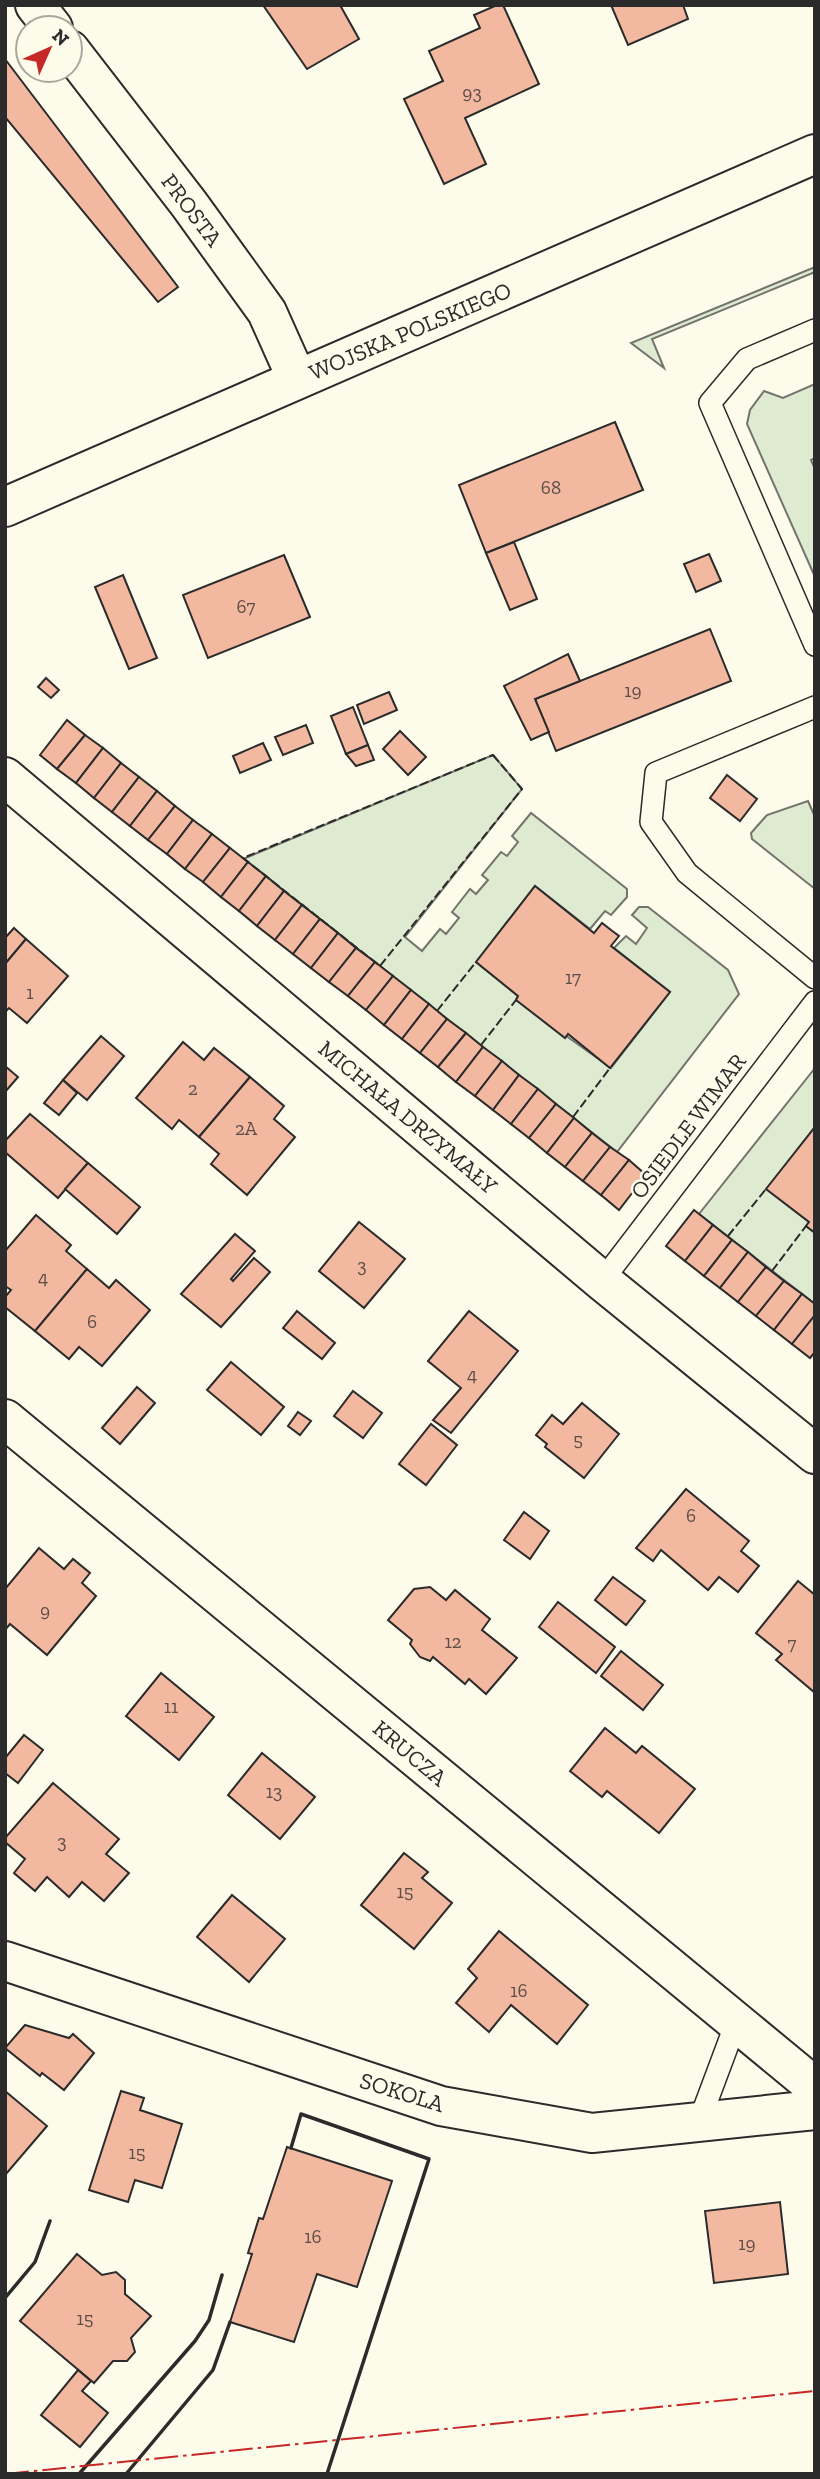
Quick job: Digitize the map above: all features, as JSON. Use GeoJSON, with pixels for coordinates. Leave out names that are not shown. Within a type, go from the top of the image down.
{"type":"FeatureCollection","features":[{"type":"Feature","properties":{"kind":"street","name":"PROSTA"},"geometry":{"type":"LineString","coordinates":[[84,68],[189,204],[267,312],[297,379]]}},
{"type":"Feature","properties":{"kind":"street","name":"WOJSKA POLSKIEGO"},"geometry":{"type":"LineString","coordinates":[[5,507],[815,154]]}},
{"type":"Feature","properties":{"kind":"street","name":"MICHAŁA DRZYMAŁY"},"geometry":{"type":"LineString","coordinates":[[5,777],[602,1281],[815,1454]]}},
{"type":"Feature","properties":{"kind":"street","name":"KRUCZA"},"geometry":{"type":"LineString","coordinates":[[5,1419],[815,2087]]}},
{"type":"Feature","properties":{"kind":"street","name":"SOKOLA"},"geometry":{"type":"LineString","coordinates":[[5,1961],[441,2106],[592,2133],[815,2109]]}},
{"type":"Feature","properties":{"kind":"lane"},"geometry":{"type":"LineString","coordinates":[[815,330],[747,359],[710,403],[815,645]]}},
{"type":"Feature","properties":{"kind":"lane"},"geometry":{"type":"LineString","coordinates":[[815,707],[656,772],[651,822],[687,873],[815,978]]}},
{"type":"Feature","properties":{"kind":"lane","name":"OSIEDLE WIMAR"},"geometry":{"type":"LineString","coordinates":[[602,1281],[815,1002]]}},
{"type":"Feature","properties":{"kind":"lane"},"geometry":{"type":"LineString","coordinates":[[699,2122],[736,2023]]}},
{"type":"Feature","properties":{"kind":"green space"},"geometry":{"type":"Polygon","coordinates":[[[815,267],[815,272],[652,339],[664,368],[631,343],[815,267]]]}},
{"type":"Feature","properties":{"kind":"green space"},"geometry":{"type":"Polygon","coordinates":[[[815,384],[815,458],[811,460],[815,469],[815,577],[747,424],[750,410],[764,391],[783,398],[815,384]]]}},
{"type":"Feature","properties":{"kind":"green space"},"geometry":{"type":"Polygon","coordinates":[[[493,755],[522,789],[405,937],[422,951],[440,929],[446,934],[459,918],[452,912],[470,889],[476,894],[488,880],[482,875],[501,852],[507,856],[518,842],[512,836],[531,813],[627,889],[627,897],[611,915],[605,911],[590,929],[535,886],[476,962],[518,996],[516,1000],[611,1068],[670,992],[614,948],[626,936],[636,944],[647,928],[632,915],[639,907],[648,907],[728,970],[739,994],[617,1152],[243,859],[493,755]]]}},
{"type":"Feature","properties":{"kind":"green space"},"geometry":{"type":"Polygon","coordinates":[[[808,801],[815,817],[815,889],[752,839],[751,833],[767,815],[808,801]]]}},
{"type":"Feature","properties":{"kind":"green space"},"geometry":{"type":"Polygon","coordinates":[[[815,1068],[815,1127],[767,1189],[809,1222],[806,1226],[815,1233],[815,1304],[699,1214],[815,1068]]]}},
{"type":"Feature","properties":{"kind":"building"},"geometry":{"type":"Polygon","coordinates":[[[263,5],[340,5],[359,39],[307,69],[263,5]]]}},
{"type":"Feature","properties":{"kind":"building"},"geometry":{"type":"Polygon","coordinates":[[[503,5],[539,84],[465,118],[486,164],[444,184],[404,99],[443,81],[429,51],[480,28],[474,15],[503,5]]]}},
{"type":"Feature","properties":{"kind":"building"},"geometry":{"type":"Polygon","coordinates":[[[611,5],[683,5],[688,19],[628,45],[611,5]]]}},
{"type":"Feature","properties":{"kind":"building"},"geometry":{"type":"Polygon","coordinates":[[[5,59],[14,71],[14,84],[24,84],[178,287],[158,302],[5,117],[5,59]]]}},
{"type":"Feature","properties":{"kind":"building"},"geometry":{"type":"Polygon","coordinates":[[[615,422],[643,490],[486,553],[459,485],[615,422]]]}},
{"type":"Feature","properties":{"kind":"building"},"geometry":{"type":"Polygon","coordinates":[[[514,542],[537,599],[510,610],[486,553],[514,542]]]}},
{"type":"Feature","properties":{"kind":"building"},"geometry":{"type":"Polygon","coordinates":[[[709,554],[721,581],[696,592],[684,564],[709,554]]]}},
{"type":"Feature","properties":{"kind":"building"},"geometry":{"type":"Polygon","coordinates":[[[284,555],[310,617],[208,658],[183,595],[284,555]]]}},
{"type":"Feature","properties":{"kind":"building"},"geometry":{"type":"Polygon","coordinates":[[[123,575],[157,658],[129,669],[95,587],[123,575]]]}},
{"type":"Feature","properties":{"kind":"building"},"geometry":{"type":"Polygon","coordinates":[[[710,629],[731,681],[556,751],[535,699],[710,629]]]}},
{"type":"Feature","properties":{"kind":"building"},"geometry":{"type":"Polygon","coordinates":[[[568,654],[580,681],[535,699],[549,732],[531,740],[504,686],[568,654]]]}},
{"type":"Feature","properties":{"kind":"building"},"geometry":{"type":"Polygon","coordinates":[[[46,678],[59,690],[51,698],[38,687],[46,678]]]}},
{"type":"Feature","properties":{"kind":"building"},"geometry":{"type":"Polygon","coordinates":[[[389,692],[397,710],[364,724],[357,705],[389,692]]]}},
{"type":"Feature","properties":{"kind":"building"},"geometry":{"type":"Polygon","coordinates":[[[353,707],[368,745],[346,754],[331,716],[353,707]]]}},
{"type":"Feature","properties":{"kind":"building"},"geometry":{"type":"Polygon","coordinates":[[[67,720],[85,735],[57,769],[40,755],[67,720]]]}},
{"type":"Feature","properties":{"kind":"building"},"geometry":{"type":"Polygon","coordinates":[[[306,725],[313,743],[283,755],[275,737],[306,725]]]}},
{"type":"Feature","properties":{"kind":"building"},"geometry":{"type":"Polygon","coordinates":[[[400,731],[426,757],[408,775],[383,749],[400,731]]]}},
{"type":"Feature","properties":{"kind":"building"},"geometry":{"type":"Polygon","coordinates":[[[85,735],[103,748],[76,783],[57,769],[85,735]]]}},
{"type":"Feature","properties":{"kind":"building"},"geometry":{"type":"Polygon","coordinates":[[[263,743],[271,760],[240,773],[233,756],[263,743]]]}},
{"type":"Feature","properties":{"kind":"building"},"geometry":{"type":"Polygon","coordinates":[[[368,745],[374,760],[356,766],[346,754],[368,745]]]}},
{"type":"Feature","properties":{"kind":"building"},"geometry":{"type":"Polygon","coordinates":[[[103,748],[121,763],[94,798],[76,783],[103,748]]]}},
{"type":"Feature","properties":{"kind":"building"},"geometry":{"type":"Polygon","coordinates":[[[121,763],[139,777],[112,812],[94,798],[121,763]]]}},
{"type":"Feature","properties":{"kind":"building"},"geometry":{"type":"Polygon","coordinates":[[[727,775],[757,799],[740,821],[710,798],[727,775]]]}},
{"type":"Feature","properties":{"kind":"building"},"geometry":{"type":"Polygon","coordinates":[[[139,777],[157,791],[130,826],[112,812],[139,777]]]}},
{"type":"Feature","properties":{"kind":"building"},"geometry":{"type":"Polygon","coordinates":[[[157,791],[175,806],[148,840],[130,826],[157,791]]]}},
{"type":"Feature","properties":{"kind":"building"},"geometry":{"type":"Polygon","coordinates":[[[175,806],[193,820],[167,854],[148,840],[175,806]]]}},
{"type":"Feature","properties":{"kind":"building"},"geometry":{"type":"Polygon","coordinates":[[[193,820],[212,834],[185,869],[167,854],[193,820]]]}},
{"type":"Feature","properties":{"kind":"building"},"geometry":{"type":"Polygon","coordinates":[[[212,834],[230,848],[203,882],[185,869],[212,834]]]}},
{"type":"Feature","properties":{"kind":"building"},"geometry":{"type":"Polygon","coordinates":[[[230,848],[248,862],[221,897],[203,882],[230,848]]]}},
{"type":"Feature","properties":{"kind":"building"},"geometry":{"type":"Polygon","coordinates":[[[248,862],[266,876],[239,911],[221,897],[248,862]]]}},
{"type":"Feature","properties":{"kind":"building"},"geometry":{"type":"Polygon","coordinates":[[[266,876],[284,891],[257,926],[239,911],[266,876]]]}},
{"type":"Feature","properties":{"kind":"building"},"geometry":{"type":"Polygon","coordinates":[[[535,886],[594,933],[602,923],[619,936],[611,946],[670,992],[610,1068],[568,1034],[565,1038],[516,1000],[518,996],[476,962],[535,886]]]}},
{"type":"Feature","properties":{"kind":"building"},"geometry":{"type":"Polygon","coordinates":[[[284,891],[302,905],[275,940],[257,926],[284,891]]]}},
{"type":"Feature","properties":{"kind":"building"},"geometry":{"type":"Polygon","coordinates":[[[302,905],[320,919],[293,954],[275,940],[302,905]]]}},
{"type":"Feature","properties":{"kind":"building"},"geometry":{"type":"Polygon","coordinates":[[[320,919],[338,933],[311,968],[293,954],[320,919]]]}},
{"type":"Feature","properties":{"kind":"building"},"geometry":{"type":"Polygon","coordinates":[[[14,928],[26,939],[5,964],[5,938],[14,928]]]}},
{"type":"Feature","properties":{"kind":"building"},"geometry":{"type":"Polygon","coordinates":[[[338,933],[356,948],[329,982],[311,968],[338,933]]]}},
{"type":"Feature","properties":{"kind":"building"},"geometry":{"type":"Polygon","coordinates":[[[26,939],[68,976],[27,1023],[9,1008],[5,1012],[5,964],[26,939]]]}},
{"type":"Feature","properties":{"kind":"building"},"geometry":{"type":"Polygon","coordinates":[[[356,948],[375,962],[348,996],[329,982],[356,948]]]}},
{"type":"Feature","properties":{"kind":"building"},"geometry":{"type":"Polygon","coordinates":[[[375,962],[393,976],[366,1010],[348,996],[375,962]]]}},
{"type":"Feature","properties":{"kind":"building"},"geometry":{"type":"Polygon","coordinates":[[[393,976],[411,990],[384,1025],[366,1010],[393,976]]]}},
{"type":"Feature","properties":{"kind":"building"},"geometry":{"type":"Polygon","coordinates":[[[411,990],[429,1004],[402,1039],[384,1025],[411,990]]]}},
{"type":"Feature","properties":{"kind":"building"},"geometry":{"type":"Polygon","coordinates":[[[429,1004],[447,1019],[420,1053],[402,1039],[429,1004]]]}},
{"type":"Feature","properties":{"kind":"building"},"geometry":{"type":"Polygon","coordinates":[[[447,1019],[466,1033],[438,1067],[420,1053],[447,1019]]]}},
{"type":"Feature","properties":{"kind":"building"},"geometry":{"type":"Polygon","coordinates":[[[466,1033],[483,1047],[456,1082],[438,1067],[466,1033]]]}},
{"type":"Feature","properties":{"kind":"building"},"geometry":{"type":"Polygon","coordinates":[[[101,1036],[124,1056],[87,1100],[63,1080],[101,1036]]]}},
{"type":"Feature","properties":{"kind":"building"},"geometry":{"type":"Polygon","coordinates":[[[183,1042],[204,1060],[214,1048],[250,1077],[199,1137],[179,1120],[172,1129],[136,1098],[183,1042]]]}},
{"type":"Feature","properties":{"kind":"building"},"geometry":{"type":"Polygon","coordinates":[[[483,1047],[502,1061],[475,1096],[456,1082],[483,1047]]]}},
{"type":"Feature","properties":{"kind":"building"},"geometry":{"type":"Polygon","coordinates":[[[502,1061],[519,1075],[493,1110],[475,1096],[502,1061]]]}},
{"type":"Feature","properties":{"kind":"building"},"geometry":{"type":"Polygon","coordinates":[[[5,1066],[18,1077],[5,1092],[5,1066]]]}},
{"type":"Feature","properties":{"kind":"building"},"geometry":{"type":"Polygon","coordinates":[[[519,1075],[538,1089],[511,1124],[493,1110],[519,1075]]]}},
{"type":"Feature","properties":{"kind":"building"},"geometry":{"type":"Polygon","coordinates":[[[250,1077],[284,1106],[274,1119],[295,1137],[247,1195],[211,1164],[219,1154],[199,1137],[250,1077]]]}},
{"type":"Feature","properties":{"kind":"building"},"geometry":{"type":"Polygon","coordinates":[[[63,1080],[77,1093],[59,1115],[44,1103],[63,1080]]]}},
{"type":"Feature","properties":{"kind":"building"},"geometry":{"type":"Polygon","coordinates":[[[538,1089],[556,1104],[529,1138],[511,1124],[538,1089]]]}},
{"type":"Feature","properties":{"kind":"building"},"geometry":{"type":"Polygon","coordinates":[[[556,1104],[574,1118],[547,1153],[529,1138],[556,1104]]]}},
{"type":"Feature","properties":{"kind":"building"},"geometry":{"type":"Polygon","coordinates":[[[30,1114],[88,1163],[58,1198],[5,1152],[5,1141],[30,1114]]]}},
{"type":"Feature","properties":{"kind":"building"},"geometry":{"type":"Polygon","coordinates":[[[574,1118],[592,1133],[565,1167],[547,1153],[574,1118]]]}},
{"type":"Feature","properties":{"kind":"building"},"geometry":{"type":"Polygon","coordinates":[[[815,1127],[815,1233],[806,1226],[809,1222],[766,1189],[815,1127]]]}},
{"type":"Feature","properties":{"kind":"building"},"geometry":{"type":"Polygon","coordinates":[[[592,1133],[610,1147],[583,1181],[565,1167],[592,1133]]]}},
{"type":"Feature","properties":{"kind":"building"},"geometry":{"type":"Polygon","coordinates":[[[610,1147],[629,1160],[601,1195],[583,1181],[610,1147]]]}},
{"type":"Feature","properties":{"kind":"building"},"geometry":{"type":"Polygon","coordinates":[[[629,1160],[646,1175],[619,1210],[601,1195],[629,1160]]]}},
{"type":"Feature","properties":{"kind":"building"},"geometry":{"type":"Polygon","coordinates":[[[88,1163],[140,1207],[117,1234],[65,1189],[88,1163]]]}},
{"type":"Feature","properties":{"kind":"building"},"geometry":{"type":"Polygon","coordinates":[[[694,1210],[713,1225],[685,1261],[666,1246],[694,1210]]]}},
{"type":"Feature","properties":{"kind":"building"},"geometry":{"type":"Polygon","coordinates":[[[36,1215],[71,1245],[66,1251],[87,1269],[35,1331],[5,1307],[5,1297],[11,1290],[5,1286],[5,1251],[36,1215]]]}},
{"type":"Feature","properties":{"kind":"building"},"geometry":{"type":"Polygon","coordinates":[[[359,1222],[405,1259],[364,1308],[319,1271],[359,1222]]]}},
{"type":"Feature","properties":{"kind":"building"},"geometry":{"type":"Polygon","coordinates":[[[713,1225],[732,1240],[704,1276],[685,1261],[713,1225]]]}},
{"type":"Feature","properties":{"kind":"building"},"geometry":{"type":"Polygon","coordinates":[[[235,1234],[255,1251],[231,1279],[233,1281],[254,1258],[270,1272],[221,1327],[181,1294],[235,1234]]]}},
{"type":"Feature","properties":{"kind":"building"},"geometry":{"type":"Polygon","coordinates":[[[732,1240],[748,1252],[720,1288],[704,1276],[732,1240]]]}},
{"type":"Feature","properties":{"kind":"building"},"geometry":{"type":"Polygon","coordinates":[[[748,1252],[766,1267],[738,1302],[720,1288],[748,1252]]]}},
{"type":"Feature","properties":{"kind":"building"},"geometry":{"type":"Polygon","coordinates":[[[766,1267],[784,1281],[756,1316],[738,1302],[766,1267]]]}},
{"type":"Feature","properties":{"kind":"building"},"geometry":{"type":"Polygon","coordinates":[[[87,1269],[109,1288],[116,1280],[150,1310],[102,1366],[79,1347],[69,1359],[35,1331],[87,1269]]]}},
{"type":"Feature","properties":{"kind":"building"},"geometry":{"type":"Polygon","coordinates":[[[784,1281],[802,1294],[774,1330],[756,1316],[784,1281]]]}},
{"type":"Feature","properties":{"kind":"building"},"geometry":{"type":"Polygon","coordinates":[[[802,1294],[815,1304],[815,1315],[792,1344],[774,1330],[802,1294]]]}},
{"type":"Feature","properties":{"kind":"building"},"geometry":{"type":"Polygon","coordinates":[[[297,1311],[335,1343],[322,1359],[283,1328],[297,1311]]]}},
{"type":"Feature","properties":{"kind":"building"},"geometry":{"type":"Polygon","coordinates":[[[469,1311],[518,1351],[451,1433],[433,1420],[461,1388],[428,1361],[469,1311]]]}},
{"type":"Feature","properties":{"kind":"building"},"geometry":{"type":"Polygon","coordinates":[[[815,1315],[815,1352],[810,1358],[792,1344],[815,1315]]]}},
{"type":"Feature","properties":{"kind":"building"},"geometry":{"type":"Polygon","coordinates":[[[231,1362],[284,1407],[261,1435],[207,1390],[231,1362]]]}},
{"type":"Feature","properties":{"kind":"building"},"geometry":{"type":"Polygon","coordinates":[[[137,1387],[155,1403],[120,1444],[102,1428],[137,1387]]]}},
{"type":"Feature","properties":{"kind":"building"},"geometry":{"type":"Polygon","coordinates":[[[353,1391],[382,1413],[363,1438],[334,1416],[353,1391]]]}},
{"type":"Feature","properties":{"kind":"building"},"geometry":{"type":"Polygon","coordinates":[[[582,1403],[619,1434],[584,1478],[545,1447],[547,1444],[536,1435],[552,1415],[563,1424],[582,1403]]]}},
{"type":"Feature","properties":{"kind":"building"},"geometry":{"type":"Polygon","coordinates":[[[298,1412],[311,1421],[300,1435],[288,1426],[298,1412]]]}},
{"type":"Feature","properties":{"kind":"building"},"geometry":{"type":"Polygon","coordinates":[[[431,1424],[457,1445],[426,1485],[399,1464],[431,1424]]]}},
{"type":"Feature","properties":{"kind":"building"},"geometry":{"type":"Polygon","coordinates":[[[686,1489],[749,1541],[741,1551],[759,1566],[738,1592],[719,1577],[708,1590],[661,1550],[653,1561],[636,1548],[686,1489]]]}},
{"type":"Feature","properties":{"kind":"building"},"geometry":{"type":"Polygon","coordinates":[[[524,1512],[549,1531],[530,1559],[504,1540],[524,1512]]]}},
{"type":"Feature","properties":{"kind":"building"},"geometry":{"type":"Polygon","coordinates":[[[39,1548],[64,1569],[73,1559],[90,1573],[82,1583],[96,1596],[47,1655],[10,1624],[5,1630],[5,1589],[39,1548]]]}},
{"type":"Feature","properties":{"kind":"building"},"geometry":{"type":"Polygon","coordinates":[[[613,1577],[645,1601],[626,1625],[595,1600],[613,1577]]]}},
{"type":"Feature","properties":{"kind":"building"},"geometry":{"type":"Polygon","coordinates":[[[798,1581],[815,1595],[814,1692],[776,1660],[782,1654],[756,1633],[798,1581]]]}},
{"type":"Feature","properties":{"kind":"building"},"geometry":{"type":"Polygon","coordinates":[[[430,1587],[446,1600],[455,1590],[490,1619],[482,1630],[517,1658],[486,1694],[469,1679],[465,1684],[433,1657],[430,1661],[420,1657],[410,1644],[412,1640],[388,1620],[414,1589],[430,1587]]]}},
{"type":"Feature","properties":{"kind":"building"},"geometry":{"type":"Polygon","coordinates":[[[558,1602],[615,1647],[596,1673],[539,1627],[558,1602]]]}},
{"type":"Feature","properties":{"kind":"building"},"geometry":{"type":"Polygon","coordinates":[[[621,1651],[663,1685],[643,1710],[601,1676],[621,1651]]]}},
{"type":"Feature","properties":{"kind":"building"},"geometry":{"type":"Polygon","coordinates":[[[161,1673],[214,1717],[179,1760],[126,1716],[161,1673]]]}},
{"type":"Feature","properties":{"kind":"building"},"geometry":{"type":"Polygon","coordinates":[[[605,1728],[636,1753],[642,1746],[695,1789],[659,1833],[607,1791],[602,1797],[570,1771],[605,1728]]]}},
{"type":"Feature","properties":{"kind":"building"},"geometry":{"type":"Polygon","coordinates":[[[24,1735],[43,1750],[18,1783],[5,1773],[5,1758],[24,1735]]]}},
{"type":"Feature","properties":{"kind":"building"},"geometry":{"type":"Polygon","coordinates":[[[262,1753],[315,1797],[280,1839],[228,1795],[262,1753]]]}},
{"type":"Feature","properties":{"kind":"building"},"geometry":{"type":"Polygon","coordinates":[[[53,1783],[119,1839],[106,1854],[129,1873],[104,1901],[82,1882],[69,1897],[47,1877],[35,1891],[14,1873],[25,1859],[5,1842],[5,1838],[53,1783]]]}},
{"type":"Feature","properties":{"kind":"building"},"geometry":{"type":"Polygon","coordinates":[[[404,1853],[428,1872],[422,1878],[452,1903],[414,1949],[361,1905],[404,1853]]]}},
{"type":"Feature","properties":{"kind":"building"},"geometry":{"type":"Polygon","coordinates":[[[232,1895],[285,1939],[249,1982],[197,1937],[232,1895]]]}},
{"type":"Feature","properties":{"kind":"building"},"geometry":{"type":"Polygon","coordinates":[[[499,1931],[588,2005],[557,2044],[511,2005],[489,2032],[456,2003],[477,1978],[468,1969],[499,1931]]]}},
{"type":"Feature","properties":{"kind":"building"},"geometry":{"type":"Polygon","coordinates":[[[25,2025],[69,2038],[73,2034],[94,2053],[64,2090],[42,2073],[40,2076],[5,2048],[25,2025]]]}},
{"type":"Feature","properties":{"kind":"building"},"geometry":{"type":"Polygon","coordinates":[[[5,2091],[47,2126],[6,2174],[5,2174],[5,2091]]]}},
{"type":"Feature","properties":{"kind":"building"},"geometry":{"type":"Polygon","coordinates":[[[121,2091],[144,2098],[140,2110],[182,2124],[162,2188],[135,2180],[128,2202],[89,2190],[121,2091]]]}},
{"type":"Feature","properties":{"kind":"building"},"geometry":{"type":"Polygon","coordinates":[[[287,2147],[392,2181],[357,2287],[317,2274],[294,2342],[230,2322],[252,2254],[248,2253],[259,2218],[263,2219],[287,2147]]]}},
{"type":"Feature","properties":{"kind":"building"},"geometry":{"type":"Polygon","coordinates":[[[780,2202],[788,2274],[714,2283],[705,2211],[780,2202]]]}},
{"type":"Feature","properties":{"kind":"building"},"geometry":{"type":"Polygon","coordinates":[[[77,2254],[102,2275],[116,2272],[125,2280],[125,2294],[151,2316],[131,2338],[135,2352],[127,2361],[113,2361],[94,2383],[20,2321],[77,2254]]]}},
{"type":"Feature","properties":{"kind":"building"},"geometry":{"type":"Polygon","coordinates":[[[78,2370],[91,2381],[82,2391],[108,2413],[80,2447],[41,2415],[78,2370]]]}},
{"type":"Feature","properties":{"kind":"fence"},"geometry":{"type":"LineString","coordinates":[[493,755],[522,789],[380,966],[243,858],[493,755]]}},
{"type":"Feature","properties":{"kind":"fence"},"geometry":{"type":"LineString","coordinates":[[437,1011],[476,962]]}},
{"type":"Feature","properties":{"kind":"fence"},"geometry":{"type":"LineString","coordinates":[[481,1045],[516,1000]]}},
{"type":"Feature","properties":{"kind":"fence"},"geometry":{"type":"LineString","coordinates":[[573,1117],[610,1068]]}},
{"type":"Feature","properties":{"kind":"fence"},"geometry":{"type":"LineString","coordinates":[[728,1236],[766,1189]]}},
{"type":"Feature","properties":{"kind":"fence"},"geometry":{"type":"LineString","coordinates":[[772,1271],[806,1226]]}},
{"type":"Feature","properties":{"kind":"wall"},"geometry":{"type":"LineString","coordinates":[[291,2148],[301,2114],[429,2159],[327,2474]]}},
{"type":"Feature","properties":{"kind":"wall"},"geometry":{"type":"LineString","coordinates":[[5,2298],[35,2262],[50,2221]]}},
{"type":"Feature","properties":{"kind":"wall"},"geometry":{"type":"LineString","coordinates":[[79,2474],[195,2341],[209,2320],[222,2275]]}},
{"type":"Feature","properties":{"kind":"wall"},"geometry":{"type":"LineString","coordinates":[[126,2474],[213,2370],[230,2322]]}},
{"type":"Feature","properties":{"kind":"power"},"geometry":{"type":"LineString","coordinates":[[5,2474],[815,2391]]}}]}
